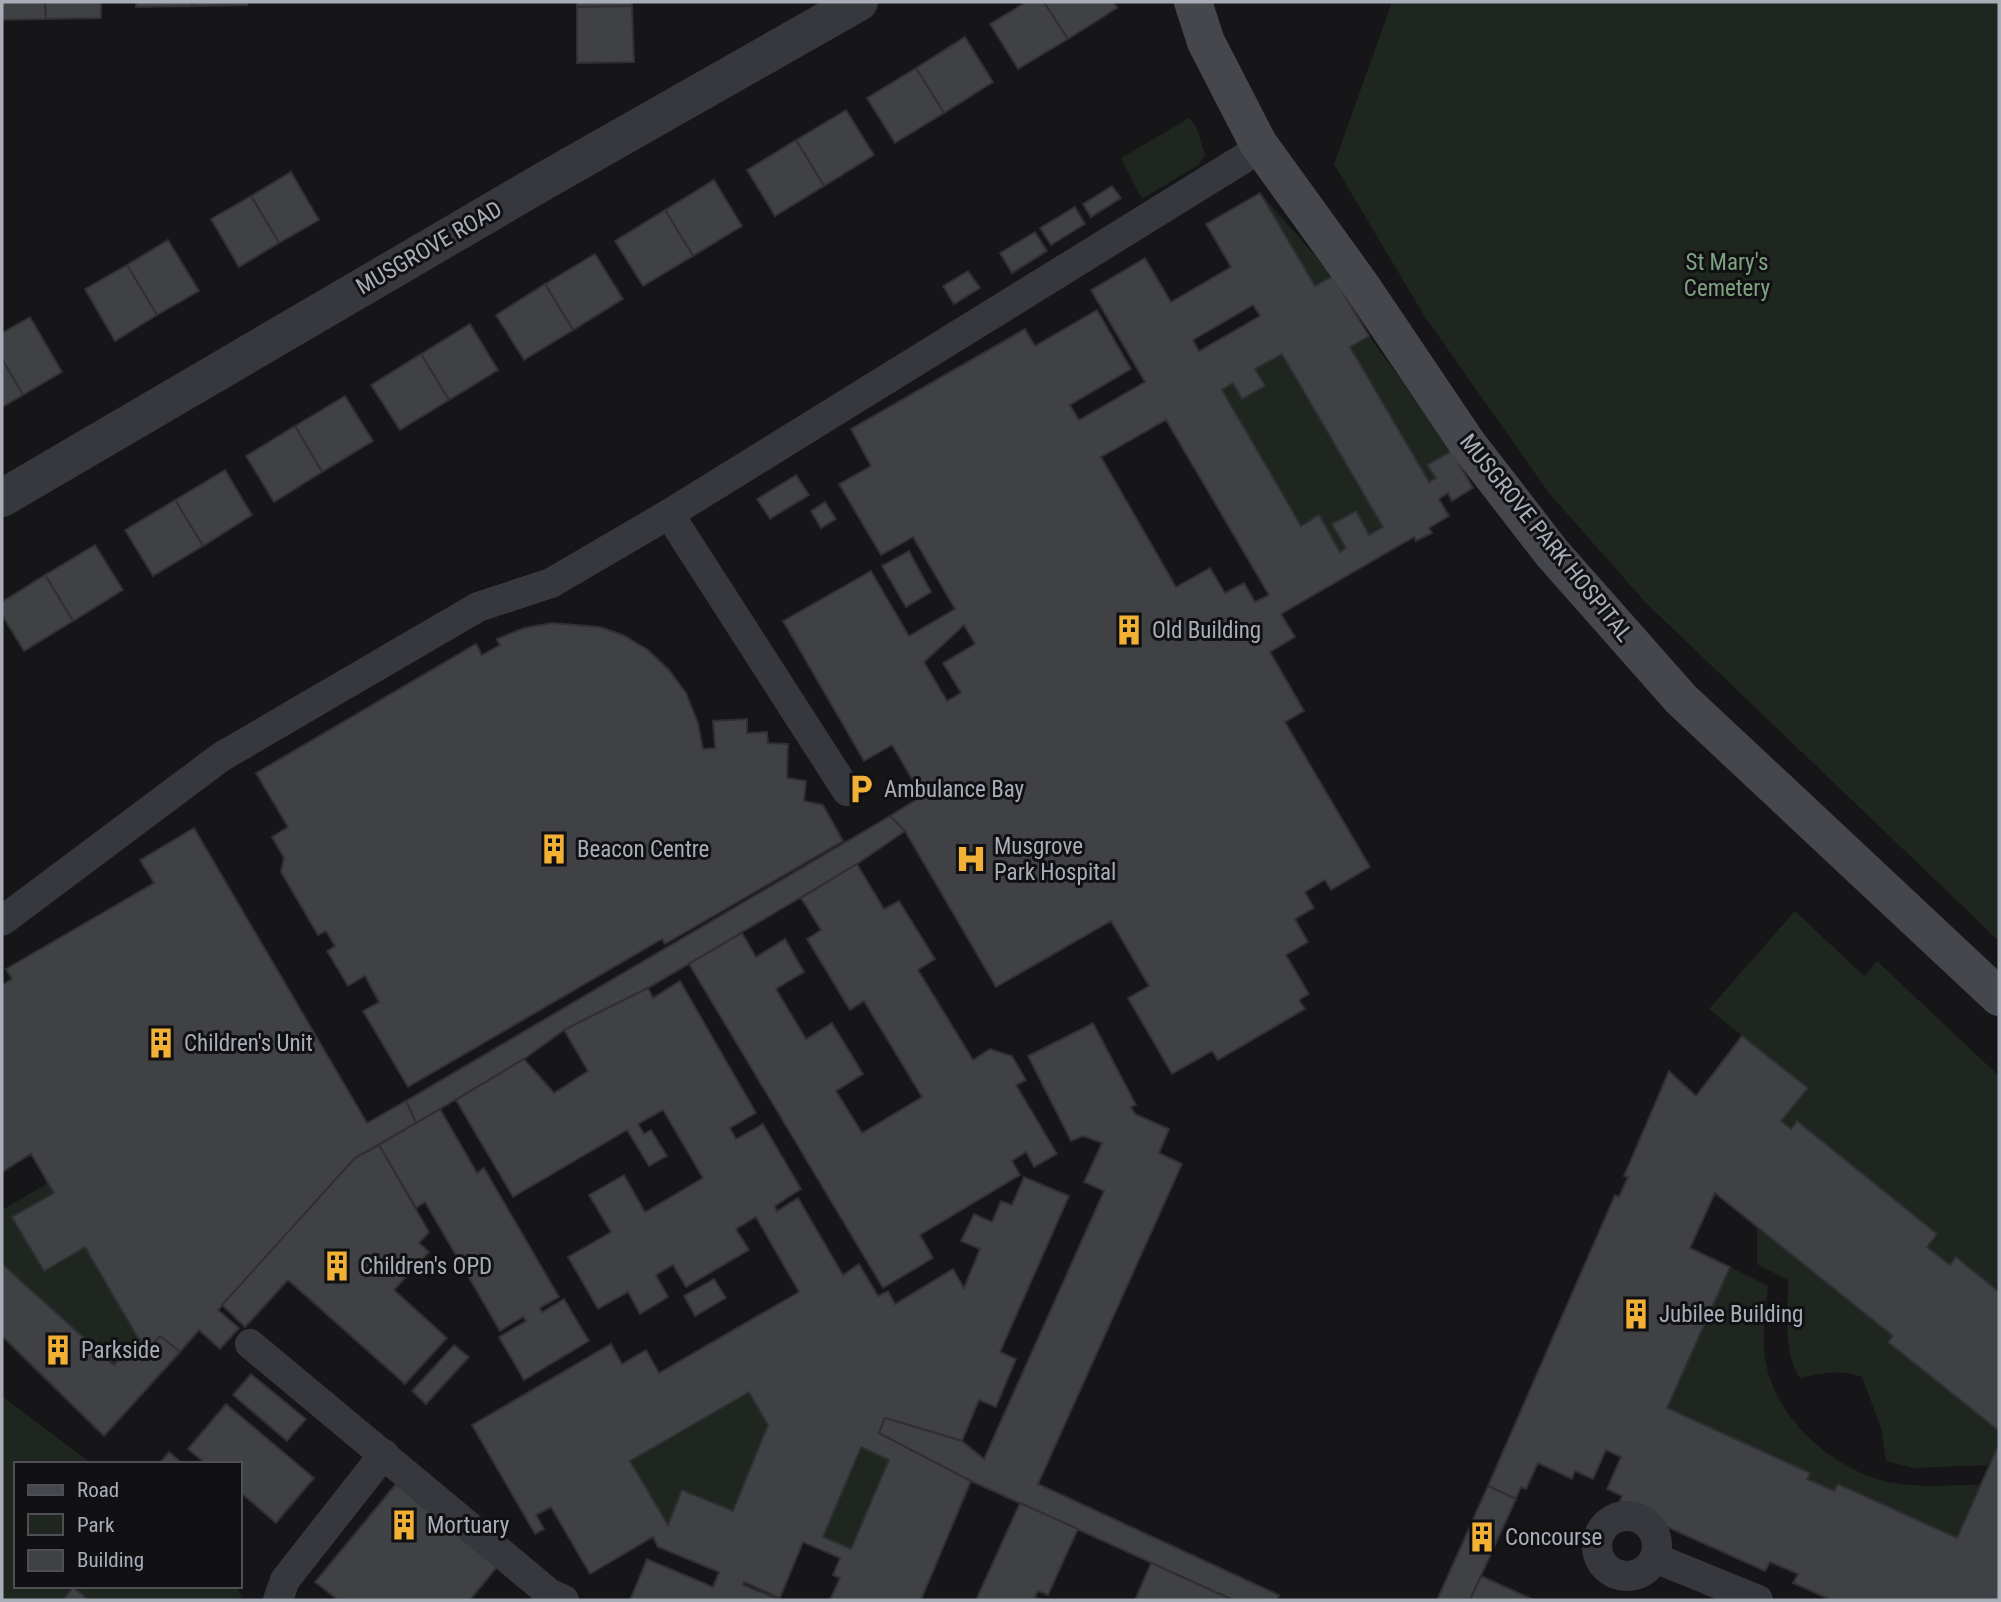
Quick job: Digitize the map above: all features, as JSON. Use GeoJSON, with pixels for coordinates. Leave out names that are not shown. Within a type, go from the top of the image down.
{"type":"FeatureCollection","features":[{"type":"Feature","properties":{"kind":"street","name":"MUSGROVE ROAD"},"geometry":{"type":"LineString","coordinates":[[2,498],[532,187],[859,2]]}},
{"type":"Feature","properties":{"kind":"street","name":"MUSGROVE PARK HOSPITAL"},"geometry":{"type":"LineString","coordinates":[[1193,2],[1206,42],[1228,89],[1262,147],[1362,287],[1467,443],[1561,563],[1681,699],[1999,997]]}},
{"type":"Feature","properties":{"kind":"lane"},"geometry":{"type":"LineString","coordinates":[[2,921],[221,757],[478,607],[551,583],[669,514],[1262,147]]}},
{"type":"Feature","properties":{"kind":"lane"},"geometry":{"type":"LineString","coordinates":[[669,514],[847,790]]}},
{"type":"Feature","properties":{"kind":"lane"},"geometry":{"type":"LineString","coordinates":[[250,1344],[549,1593],[564,1600]]}},
{"type":"Feature","properties":{"kind":"lane"},"geometry":{"type":"LineString","coordinates":[[278,1600],[285,1580],[383,1454]]}},
{"type":"Feature","properties":{"kind":"lane"},"geometry":{"type":"LineString","coordinates":[[1655,1558],[1758,1600]]}},
{"type":"Feature","properties":{"kind":"green space","name":"St Mary's Cemetery"},"geometry":{"type":"Polygon","coordinates":[[[1392,2],[1999,2],[1999,941],[1645,602],[1549,493],[1425,317],[1334,164],[1392,2]]]}},
{"type":"Feature","properties":{"kind":"green space"},"geometry":{"type":"Polygon","coordinates":[[[1189,118],[1196,126],[1205,155],[1198,165],[1142,199],[1121,158],[1189,118]]]}},
{"type":"Feature","properties":{"kind":"green space"},"geometry":{"type":"Polygon","coordinates":[[[1260,193],[1333,276],[1315,286],[1260,193]]]}},
{"type":"Feature","properties":{"kind":"green space"},"geometry":{"type":"Polygon","coordinates":[[[1369,336],[1452,451],[1427,465],[1436,478],[1429,482],[1350,347],[1369,336]]]}},
{"type":"Feature","properties":{"kind":"green space"},"geometry":{"type":"Polygon","coordinates":[[[1282,354],[1383,527],[1369,535],[1356,511],[1333,524],[1346,548],[1340,552],[1301,526],[1222,390],[1282,354]]]}},
{"type":"Feature","properties":{"kind":"green space"},"geometry":{"type":"Polygon","coordinates":[[[1795,911],[1864,976],[1877,961],[1999,1076],[1999,1292],[1957,1258],[1950,1265],[1927,1247],[1937,1234],[1798,1121],[1791,1129],[1781,1121],[1807,1088],[1709,1009],[1795,911]]]}},
{"type":"Feature","properties":{"kind":"green space"},"geometry":{"type":"Polygon","coordinates":[[[48,1183],[54,1193],[12,1217],[44,1271],[85,1247],[138,1338],[114,1365],[2,1264],[2,1210],[48,1183]]]}},
{"type":"Feature","properties":{"kind":"green space"},"geometry":{"type":"Polygon","coordinates":[[[1757,1227],[1893,1336],[1889,1342],[1999,1431],[1999,1444],[1990,1465],[1914,1468],[1886,1461],[1881,1428],[1862,1377],[1839,1372],[1800,1378],[1794,1368],[1788,1344],[1788,1280],[1757,1264],[1757,1227]]]}},
{"type":"Feature","properties":{"kind":"green space"},"geometry":{"type":"Polygon","coordinates":[[[1730,1267],[1768,1286],[1764,1338],[1767,1367],[1785,1408],[1815,1443],[1834,1458],[1874,1478],[1927,1486],[1980,1485],[1957,1538],[1838,1484],[1834,1491],[1807,1479],[1810,1473],[1667,1408],[1730,1267]]]}},
{"type":"Feature","properties":{"kind":"green space"},"geometry":{"type":"Polygon","coordinates":[[[749,1392],[768,1425],[733,1511],[682,1490],[668,1525],[630,1461],[749,1392]]]}},
{"type":"Feature","properties":{"kind":"green space"},"geometry":{"type":"Polygon","coordinates":[[[2,1396],[89,1462],[14,1462],[14,1588],[237,1588],[243,1600],[2,1600],[2,1396]]]}},
{"type":"Feature","properties":{"kind":"green space"},"geometry":{"type":"Polygon","coordinates":[[[861,1447],[889,1460],[851,1549],[823,1537],[861,1447]]]}},
{"type":"Feature","properties":{"kind":"building"},"geometry":{"type":"Polygon","coordinates":[[[2,2],[45,2],[46,19],[2,20],[2,2]]]}},
{"type":"Feature","properties":{"kind":"building"},"geometry":{"type":"Polygon","coordinates":[[[45,2],[101,2],[101,18],[46,19],[45,2]]]}},
{"type":"Feature","properties":{"kind":"building"},"geometry":{"type":"Polygon","coordinates":[[[136,2],[192,2],[192,6],[136,7],[136,2]]]}},
{"type":"Feature","properties":{"kind":"building"},"geometry":{"type":"Polygon","coordinates":[[[192,2],[247,2],[247,5],[192,6],[192,2]]]}},
{"type":"Feature","properties":{"kind":"building"},"geometry":{"type":"Polygon","coordinates":[[[577,2],[632,2],[632,6],[577,7],[577,2]]]}},
{"type":"Feature","properties":{"kind":"building"},"geometry":{"type":"Polygon","coordinates":[[[1026,2],[1044,2],[1068,39],[1018,69],[990,24],[1026,2]]]}},
{"type":"Feature","properties":{"kind":"building"},"geometry":{"type":"Polygon","coordinates":[[[1044,2],[1113,2],[1117,8],[1068,39],[1044,2]]]}},
{"type":"Feature","properties":{"kind":"building"},"geometry":{"type":"Polygon","coordinates":[[[632,6],[634,62],[577,63],[577,7],[632,6]]]}},
{"type":"Feature","properties":{"kind":"building"},"geometry":{"type":"Polygon","coordinates":[[[965,37],[993,82],[944,113],[916,68],[965,37]]]}},
{"type":"Feature","properties":{"kind":"building"},"geometry":{"type":"Polygon","coordinates":[[[916,68],[944,113],[895,143],[867,98],[916,68]]]}},
{"type":"Feature","properties":{"kind":"building"},"geometry":{"type":"Polygon","coordinates":[[[846,110],[874,155],[824,186],[796,140],[846,110]]]}},
{"type":"Feature","properties":{"kind":"building"},"geometry":{"type":"Polygon","coordinates":[[[796,140],[824,186],[775,216],[747,170],[796,140]]]}},
{"type":"Feature","properties":{"kind":"building"},"geometry":{"type":"Polygon","coordinates":[[[291,172],[319,220],[279,243],[251,196],[291,172]]]}},
{"type":"Feature","properties":{"kind":"building"},"geometry":{"type":"Polygon","coordinates":[[[714,180],[742,226],[693,256],[665,210],[714,180]]]}},
{"type":"Feature","properties":{"kind":"building"},"geometry":{"type":"Polygon","coordinates":[[[1112,186],[1121,198],[1091,217],[1083,204],[1112,186]]]}},
{"type":"Feature","properties":{"kind":"building","name":"Old Building"},"geometry":{"type":"Polygon","coordinates":[[[1260,193],[1315,286],[1333,276],[1369,336],[1350,347],[1429,482],[1436,478],[1427,465],[1452,451],[1473,488],[1452,501],[1448,493],[1439,499],[1449,516],[1429,528],[1432,533],[1416,541],[1414,537],[1281,614],[1295,637],[1270,652],[1304,711],[1285,722],[1370,867],[1331,890],[1325,880],[1305,892],[1314,908],[1295,919],[1308,942],[1286,955],[1309,994],[1299,1000],[1305,1009],[1218,1060],[1212,1051],[1172,1074],[1128,998],[1149,986],[1111,921],[996,987],[905,831],[890,816],[922,796],[892,745],[864,761],[783,621],[871,571],[909,636],[955,609],[913,537],[881,555],[839,484],[871,466],[851,429],[1025,329],[1035,346],[1097,310],[1131,369],[1070,405],[1079,420],[1145,382],[1091,290],[1145,258],[1171,302],[1231,267],[1206,224],[1260,193]],[[1253,305],[1193,340],[1199,351],[1260,316],[1253,305]],[[1282,354],[1255,369],[1265,386],[1242,399],[1233,383],[1222,390],[1301,526],[1319,515],[1340,552],[1346,548],[1332,524],[1356,511],[1369,535],[1383,527],[1282,354]],[[1166,420],[1101,457],[1176,587],[1210,568],[1225,593],[1244,583],[1255,602],[1269,595],[1166,420]],[[964,625],[924,662],[947,701],[961,693],[943,663],[975,644],[964,625]]]}},
{"type":"Feature","properties":{"kind":"building"},"geometry":{"type":"Polygon","coordinates":[[[251,196],[279,243],[239,267],[211,219],[251,196]]]}},
{"type":"Feature","properties":{"kind":"building"},"geometry":{"type":"Polygon","coordinates":[[[1075,207],[1085,224],[1051,245],[1040,228],[1075,207]]]}},
{"type":"Feature","properties":{"kind":"building"},"geometry":{"type":"Polygon","coordinates":[[[665,210],[693,256],[643,286],[615,241],[665,210]]]}},
{"type":"Feature","properties":{"kind":"building"},"geometry":{"type":"Polygon","coordinates":[[[1035,232],[1047,251],[1012,273],[1000,253],[1035,232]]]}},
{"type":"Feature","properties":{"kind":"building"},"geometry":{"type":"Polygon","coordinates":[[[168,240],[199,291],[157,315],[127,265],[168,240]]]}},
{"type":"Feature","properties":{"kind":"building"},"geometry":{"type":"Polygon","coordinates":[[[595,254],[623,299],[573,330],[545,284],[595,254]]]}},
{"type":"Feature","properties":{"kind":"building"},"geometry":{"type":"Polygon","coordinates":[[[127,265],[157,315],[115,341],[85,289],[127,265]]]}},
{"type":"Feature","properties":{"kind":"building"},"geometry":{"type":"Polygon","coordinates":[[[968,271],[980,288],[954,304],[943,286],[968,271]]]}},
{"type":"Feature","properties":{"kind":"building"},"geometry":{"type":"Polygon","coordinates":[[[545,284],[573,330],[524,360],[496,315],[545,284]]]}},
{"type":"Feature","properties":{"kind":"building"},"geometry":{"type":"Polygon","coordinates":[[[30,317],[62,372],[23,395],[2,359],[2,333],[30,317]]]}},
{"type":"Feature","properties":{"kind":"building"},"geometry":{"type":"Polygon","coordinates":[[[470,324],[498,370],[449,400],[421,354],[470,324]]]}},
{"type":"Feature","properties":{"kind":"building"},"geometry":{"type":"Polygon","coordinates":[[[421,354],[449,400],[400,430],[371,385],[421,354]]]}},
{"type":"Feature","properties":{"kind":"building"},"geometry":{"type":"Polygon","coordinates":[[[2,359],[23,395],[2,407],[2,359]]]}},
{"type":"Feature","properties":{"kind":"building"},"geometry":{"type":"Polygon","coordinates":[[[345,396],[373,441],[322,472],[295,426],[345,396]]]}},
{"type":"Feature","properties":{"kind":"building"},"geometry":{"type":"Polygon","coordinates":[[[295,426],[322,472],[274,502],[246,456],[295,426]]]}},
{"type":"Feature","properties":{"kind":"building"},"geometry":{"type":"Polygon","coordinates":[[[225,470],[252,515],[203,546],[175,500],[225,470]]]}},
{"type":"Feature","properties":{"kind":"building"},"geometry":{"type":"Polygon","coordinates":[[[796,475],[809,495],[770,519],[757,499],[796,475]]]}},
{"type":"Feature","properties":{"kind":"building"},"geometry":{"type":"Polygon","coordinates":[[[175,500],[203,546],[153,576],[125,530],[175,500]]]}},
{"type":"Feature","properties":{"kind":"building"},"geometry":{"type":"Polygon","coordinates":[[[825,502],[836,519],[821,528],[811,511],[825,502]]]}},
{"type":"Feature","properties":{"kind":"building"},"geometry":{"type":"Polygon","coordinates":[[[95,545],[123,590],[73,621],[45,575],[95,545]]]}},
{"type":"Feature","properties":{"kind":"building"},"geometry":{"type":"Polygon","coordinates":[[[909,551],[931,592],[906,607],[882,566],[909,551]]]}},
{"type":"Feature","properties":{"kind":"building"},"geometry":{"type":"Polygon","coordinates":[[[45,575],[73,621],[24,651],[2,615],[2,602],[45,575]]]}},
{"type":"Feature","properties":{"kind":"building","name":"Beacon Centre"},"geometry":{"type":"Polygon","coordinates":[[[552,623],[600,627],[623,635],[648,650],[669,670],[686,693],[698,723],[703,749],[715,748],[713,721],[747,719],[747,733],[767,732],[768,743],[788,744],[787,778],[806,781],[804,801],[823,805],[843,841],[665,944],[662,939],[408,1087],[363,1011],[379,1002],[365,976],[348,986],[327,951],[335,946],[326,931],[318,935],[281,872],[284,858],[272,837],[288,827],[256,773],[476,644],[482,655],[500,645],[497,639],[524,628],[552,623]]]}},
{"type":"Feature","properties":{"kind":"building"},"geometry":{"type":"Polygon","coordinates":[[[890,816],[905,831],[857,864],[648,988],[564,1030],[524,1059],[416,1123],[406,1101],[890,816]]]}},
{"type":"Feature","properties":{"kind":"building","name":"Children's Unit"},"geometry":{"type":"Polygon","coordinates":[[[194,828],[367,1123],[406,1101],[416,1123],[355,1158],[218,1310],[239,1328],[220,1349],[199,1330],[180,1352],[160,1336],[149,1348],[138,1338],[85,1247],[44,1271],[12,1217],[54,1193],[31,1154],[2,1172],[2,985],[12,979],[6,969],[154,883],[140,860],[194,828]]]}},
{"type":"Feature","properties":{"kind":"building"},"geometry":{"type":"Polygon","coordinates":[[[857,864],[884,909],[899,901],[935,959],[918,970],[973,1060],[990,1049],[1012,1056],[1026,1080],[1016,1085],[1057,1154],[1034,1167],[1026,1152],[1012,1161],[1020,1175],[920,1235],[933,1258],[883,1288],[689,964],[742,933],[756,957],[785,939],[804,972],[776,989],[806,1039],[832,1023],[863,1074],[836,1091],[862,1133],[922,1097],[864,1001],[850,1010],[807,939],[821,930],[801,898],[857,864]]]}},
{"type":"Feature","properties":{"kind":"building"},"geometry":{"type":"Polygon","coordinates":[[[680,981],[756,1113],[730,1128],[736,1139],[763,1124],[801,1189],[775,1206],[777,1211],[798,1198],[843,1275],[859,1264],[878,1296],[888,1291],[895,1304],[953,1269],[964,1288],[980,1249],[961,1241],[974,1214],[992,1222],[1001,1201],[1012,1205],[1024,1177],[1069,1196],[1000,1352],[1016,1359],[996,1407],[979,1400],[962,1441],[885,1418],[879,1433],[971,1481],[921,1600],[830,1600],[840,1578],[833,1575],[840,1558],[803,1542],[780,1598],[744,1582],[743,1585],[780,1600],[630,1600],[647,1559],[713,1587],[719,1572],[658,1547],[653,1537],[590,1574],[551,1507],[536,1515],[544,1529],[535,1534],[472,1425],[611,1344],[622,1364],[646,1350],[659,1373],[799,1292],[756,1217],[736,1229],[749,1250],[686,1287],[673,1265],[656,1275],[668,1297],[640,1314],[628,1292],[598,1309],[568,1257],[611,1232],[589,1195],[624,1175],[645,1212],[703,1178],[663,1110],[638,1124],[644,1134],[651,1130],[667,1156],[649,1166],[627,1130],[513,1197],[456,1100],[524,1059],[554,1093],[588,1071],[564,1030],[648,988],[653,998],[680,981]],[[749,1392],[630,1461],[668,1525],[682,1490],[733,1511],[768,1425],[749,1392]],[[861,1447],[823,1537],[851,1549],[889,1460],[861,1447]]]}},
{"type":"Feature","properties":{"kind":"building"},"geometry":{"type":"Polygon","coordinates":[[[1093,1023],[1136,1105],[1131,1107],[1135,1114],[1169,1129],[1159,1153],[1182,1164],[1038,1484],[1279,1595],[1277,1600],[1233,1600],[971,1481],[879,1433],[885,1418],[962,1441],[984,1459],[1104,1191],[1084,1182],[1102,1143],[1083,1136],[1071,1141],[1028,1056],[1093,1023]]]}},
{"type":"Feature","properties":{"kind":"building","name":"Jubilee Building"},"geometry":{"type":"Polygon","coordinates":[[[1742,1036],[1808,1088],[1781,1121],[1791,1129],[1797,1121],[1937,1234],[1927,1247],[1950,1265],[1956,1257],[1999,1292],[1999,1431],[1888,1342],[1893,1336],[1715,1193],[1690,1248],[1730,1267],[1667,1408],[1810,1473],[1807,1479],[1834,1491],[1838,1484],[1957,1538],[1999,1444],[1999,1600],[1831,1600],[1793,1583],[1798,1574],[1770,1562],[1765,1571],[1618,1505],[1622,1496],[1607,1489],[1621,1457],[1606,1450],[1593,1479],[1575,1471],[1572,1479],[1538,1463],[1526,1489],[1521,1487],[1516,1499],[1488,1486],[1615,1195],[1619,1197],[1628,1177],[1624,1176],[1669,1071],[1696,1096],[1742,1036]]]}},
{"type":"Feature","properties":{"kind":"building"},"geometry":{"type":"Polygon","coordinates":[[[440,1109],[477,1173],[484,1168],[559,1297],[540,1308],[542,1312],[564,1299],[589,1341],[524,1380],[499,1337],[526,1321],[523,1317],[500,1331],[425,1202],[416,1208],[379,1145],[440,1109]]]}},
{"type":"Feature","properties":{"kind":"building","name":"Children's OPD"},"geometry":{"type":"Polygon","coordinates":[[[379,1145],[429,1232],[419,1243],[429,1252],[394,1290],[447,1338],[405,1384],[288,1280],[245,1327],[222,1305],[355,1158],[379,1145]]]}},
{"type":"Feature","properties":{"kind":"building","name":"Parkside"},"geometry":{"type":"Polygon","coordinates":[[[2,1264],[114,1365],[138,1338],[149,1348],[160,1336],[180,1352],[104,1436],[2,1336],[2,1264]]]}},
{"type":"Feature","properties":{"kind":"building"},"geometry":{"type":"Polygon","coordinates":[[[714,1279],[726,1298],[695,1316],[684,1296],[714,1279]]]}},
{"type":"Feature","properties":{"kind":"building"},"geometry":{"type":"Polygon","coordinates":[[[454,1345],[469,1357],[426,1404],[412,1391],[454,1345]]]}},
{"type":"Feature","properties":{"kind":"building"},"geometry":{"type":"Polygon","coordinates":[[[251,1374],[306,1419],[287,1441],[233,1395],[251,1374]]]}},
{"type":"Feature","properties":{"kind":"building"},"geometry":{"type":"Polygon","coordinates":[[[226,1404],[314,1478],[276,1523],[242,1494],[242,1462],[204,1462],[188,1449],[226,1404]]]}},
{"type":"Feature","properties":{"kind":"building"},"geometry":{"type":"Polygon","coordinates":[[[169,1452],[181,1462],[161,1462],[169,1452]]]}},
{"type":"Feature","properties":{"kind":"building","name":"Mortuary"},"geometry":{"type":"Polygon","coordinates":[[[396,1484],[497,1567],[470,1600],[338,1600],[315,1582],[396,1484]]]}},
{"type":"Feature","properties":{"kind":"building","name":"Concourse"},"geometry":{"type":"Polygon","coordinates":[[[1488,1486],[1516,1499],[1470,1600],[1437,1600],[1488,1486]]]}},
{"type":"Feature","properties":{"kind":"building"},"geometry":{"type":"Polygon","coordinates":[[[1020,1503],[1078,1529],[1048,1595],[1038,1591],[1035,1597],[1042,1600],[976,1600],[1020,1503]]]}},
{"type":"Feature","properties":{"kind":"building"},"geometry":{"type":"Polygon","coordinates":[[[1151,1563],[1233,1600],[1135,1600],[1151,1563]]]}},
{"type":"Feature","properties":{"kind":"building"},"geometry":{"type":"Polygon","coordinates":[[[1481,1576],[1534,1600],[1470,1600],[1481,1576]]]}},
{"type":"Feature","properties":{"kind":"building"},"geometry":{"type":"Polygon","coordinates":[[[74,1588],[89,1600],[63,1600],[74,1588]]]}},
{"type":"Feature","properties":{"kind":"place","name":"Old Building"},"geometry":{"type":"Point","coordinates":[1129,630]}},
{"type":"Feature","properties":{"kind":"place","name":"Ambulance Bay"},"geometry":{"type":"Point","coordinates":[861,789]}},
{"type":"Feature","properties":{"kind":"place","name":"Beacon Centre"},"geometry":{"type":"Point","coordinates":[554,849]}},
{"type":"Feature","properties":{"kind":"place","name":"Musgrove Park Hospital"},"geometry":{"type":"Point","coordinates":[971,859]}},
{"type":"Feature","properties":{"kind":"place","name":"Children's Unit"},"geometry":{"type":"Point","coordinates":[161,1043]}},
{"type":"Feature","properties":{"kind":"place","name":"Children's OPD"},"geometry":{"type":"Point","coordinates":[337,1266]}},
{"type":"Feature","properties":{"kind":"place","name":"Jubilee Building"},"geometry":{"type":"Point","coordinates":[1636,1314]}},
{"type":"Feature","properties":{"kind":"place","name":"Parkside"},"geometry":{"type":"Point","coordinates":[58,1350]}},
{"type":"Feature","properties":{"kind":"place","name":"Mortuary"},"geometry":{"type":"Point","coordinates":[404,1525]}},
{"type":"Feature","properties":{"kind":"place","name":"Concourse"},"geometry":{"type":"Point","coordinates":[1482,1537]}}]}
